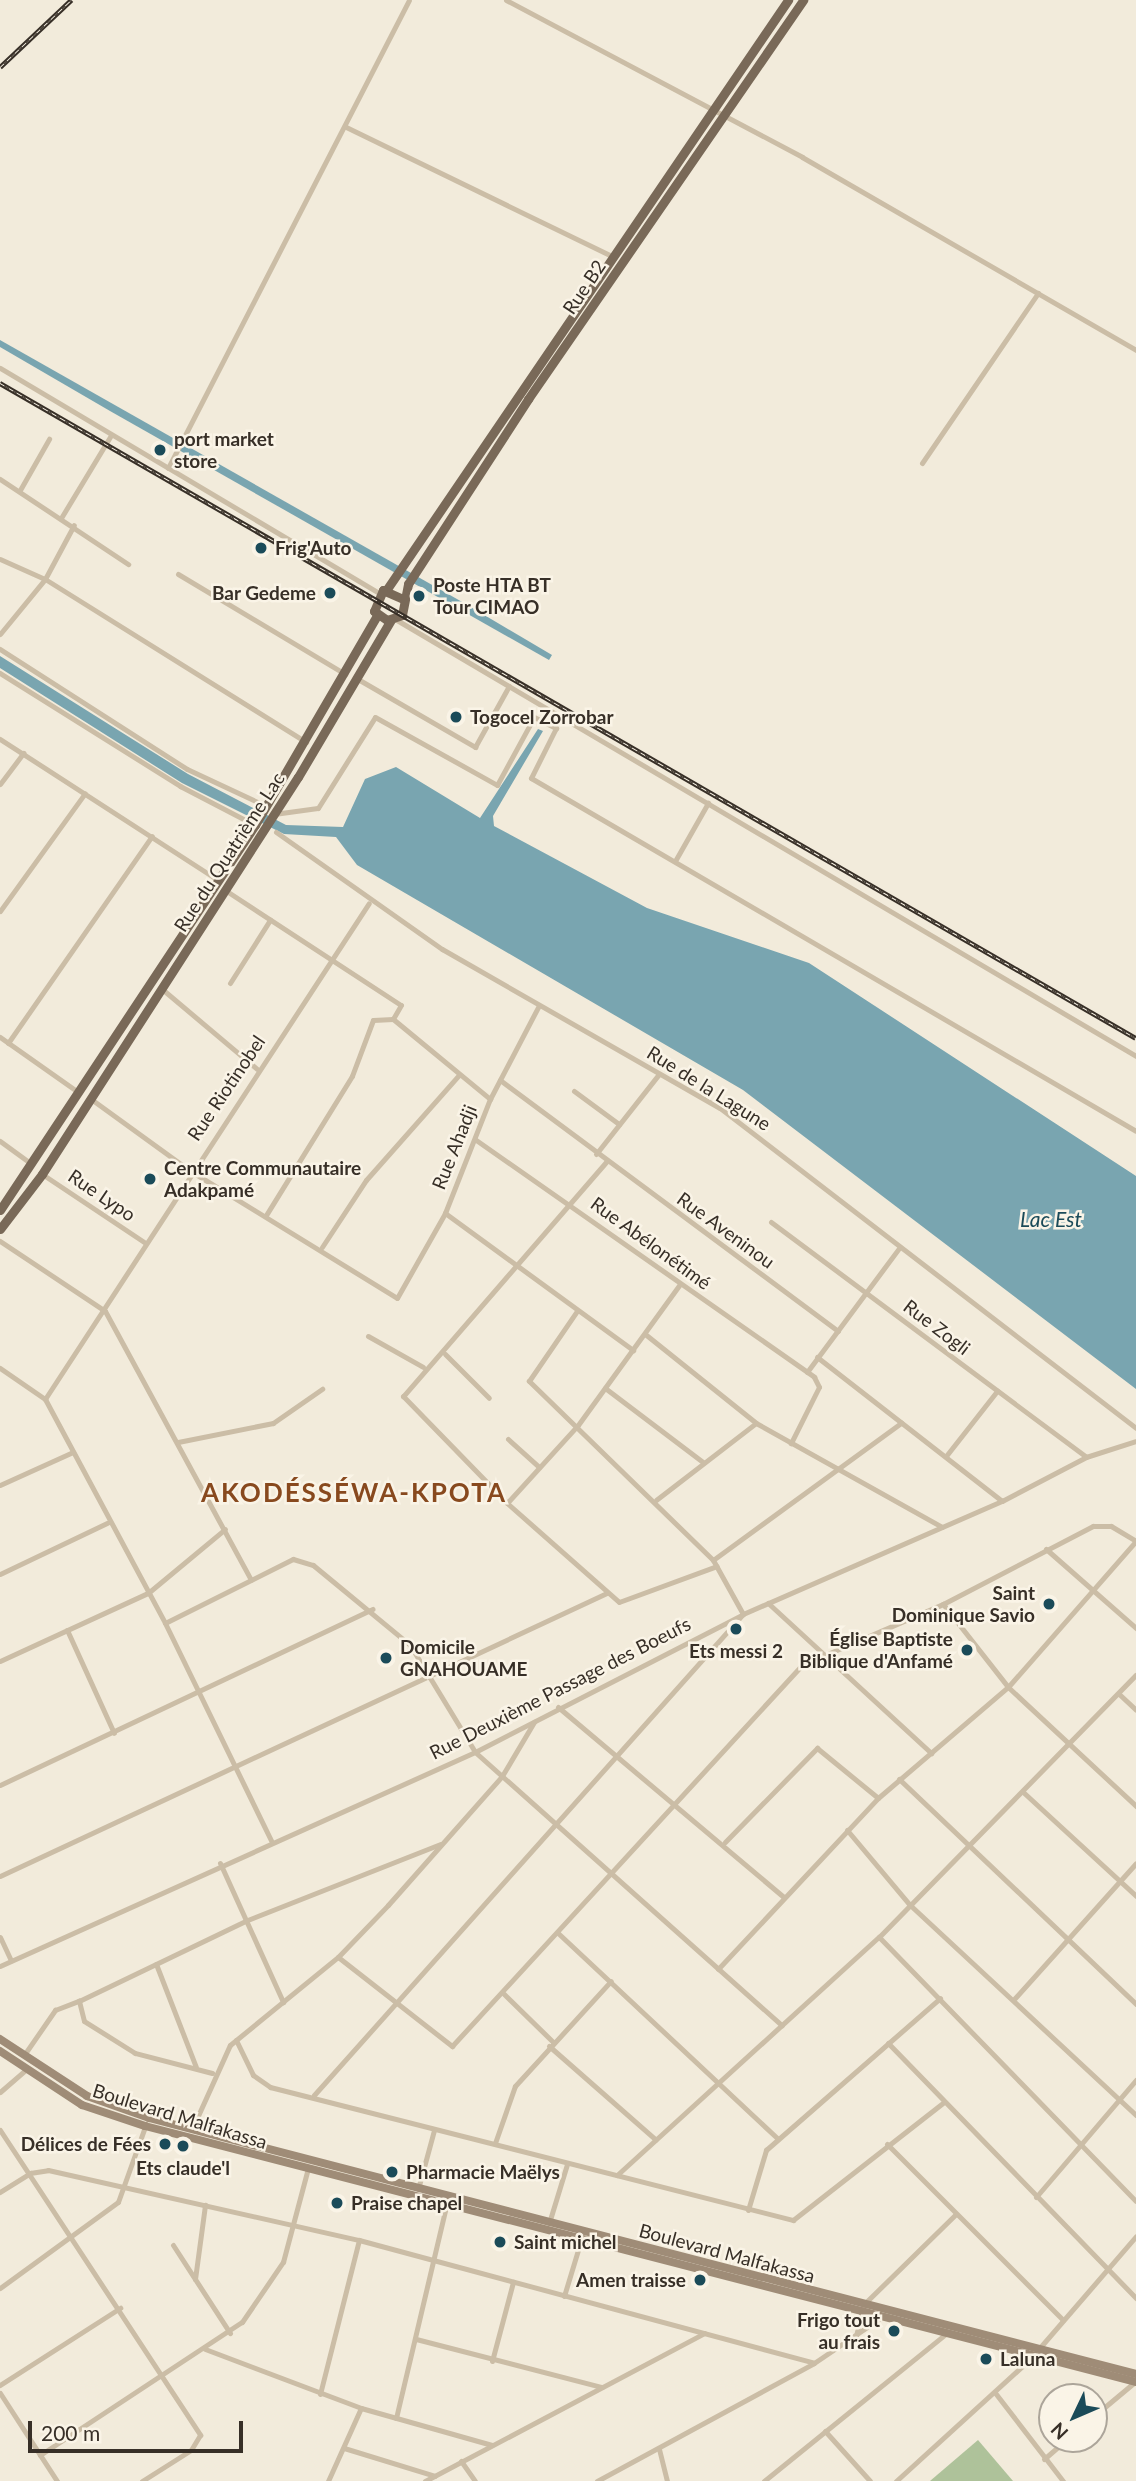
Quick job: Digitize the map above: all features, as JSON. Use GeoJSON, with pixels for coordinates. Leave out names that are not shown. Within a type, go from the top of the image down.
{"type":"FeatureCollection","features":[{"type":"Feature","properties":{"kind":"main road","name":"Rue B2"},"geometry":{"type":"LineString","coordinates":[[383,591],[788,0]]}},
{"type":"Feature","properties":{"kind":"main road","name":"Rue B2"},"geometry":{"type":"LineString","coordinates":[[393,620],[403,599],[528,399],[803,0]]}},
{"type":"Feature","properties":{"kind":"main road"},"geometry":{"type":"LineString","coordinates":[[383,591],[403,599]]}},
{"type":"Feature","properties":{"kind":"main road","name":"Rue du Quatrième Lac"},"geometry":{"type":"LineString","coordinates":[[0,1229],[43,1174],[218,880],[306,742],[376,615],[383,591]]}},
{"type":"Feature","properties":{"kind":"main road"},"geometry":{"type":"LineString","coordinates":[[376,615],[393,620]]}},
{"type":"Feature","properties":{"kind":"main road","name":"Rue du Quatrième Lac"},"geometry":{"type":"LineString","coordinates":[[109,1060],[162,989],[393,620]]}},
{"type":"Feature","properties":{"kind":"main road"},"geometry":{"type":"LineString","coordinates":[[0,1210],[81,1093],[109,1060]]}},
{"type":"Feature","properties":{"kind":"main road","name":"Boulevard Malfakassa"},"geometry":{"type":"LineString","coordinates":[[0,2039],[99,2101],[147,2122],[192,2129],[309,2165],[418,2189],[447,2201],[549,2223],[888,2313],[1039,2348],[1136,2380]]}},
{"type":"Feature","properties":{"kind":"main road","name":"Boulevard Malfakassa"},"geometry":{"type":"LineString","coordinates":[[0,2051],[82,2105],[1030,2359],[1136,2380]]}},
{"type":"Feature","properties":{"kind":"street"},"geometry":{"type":"LineString","coordinates":[[168,468],[346,127],[409,0]]}},
{"type":"Feature","properties":{"kind":"street"},"geometry":{"type":"LineString","coordinates":[[506,0],[726,114],[1136,350]]}},
{"type":"Feature","properties":{"kind":"street"},"geometry":{"type":"LineString","coordinates":[[346,127],[612,256]]}},
{"type":"Feature","properties":{"kind":"street"},"geometry":{"type":"LineString","coordinates":[[922,463],[1038,293]]}},
{"type":"Feature","properties":{"kind":"street"},"geometry":{"type":"LineString","coordinates":[[0,368],[383,591]]}},
{"type":"Feature","properties":{"kind":"street"},"geometry":{"type":"LineString","coordinates":[[61,518],[111,435]]}},
{"type":"Feature","properties":{"kind":"street"},"geometry":{"type":"LineString","coordinates":[[20,490],[49,439]]}},
{"type":"Feature","properties":{"kind":"street"},"geometry":{"type":"LineString","coordinates":[[0,479],[74,524],[128,564]]}},
{"type":"Feature","properties":{"kind":"street"},"geometry":{"type":"LineString","coordinates":[[0,634],[45,579],[74,524]]}},
{"type":"Feature","properties":{"kind":"street"},"geometry":{"type":"LineString","coordinates":[[0,559],[45,579],[306,742]]}},
{"type":"Feature","properties":{"kind":"street"},"geometry":{"type":"LineString","coordinates":[[178,574],[345,674]]}},
{"type":"Feature","properties":{"kind":"street"},"geometry":{"type":"LineString","coordinates":[[393,620],[1136,1056]]}},
{"type":"Feature","properties":{"kind":"street"},"geometry":{"type":"LineString","coordinates":[[0,649],[187,769],[266,806]]}},
{"type":"Feature","properties":{"kind":"street"},"geometry":{"type":"LineString","coordinates":[[0,673],[180,786],[254,825]]}},
{"type":"Feature","properties":{"kind":"street"},"geometry":{"type":"LineString","coordinates":[[356,678],[475,747],[509,686]]}},
{"type":"Feature","properties":{"kind":"street"},"geometry":{"type":"LineString","coordinates":[[273,814],[318,808],[375,718],[497,785],[534,717],[556,728],[531,778],[1136,1131]]}},
{"type":"Feature","properties":{"kind":"street"},"geometry":{"type":"LineString","coordinates":[[0,739],[218,880]]}},
{"type":"Feature","properties":{"kind":"street"},"geometry":{"type":"LineString","coordinates":[[0,784],[23,753]]}},
{"type":"Feature","properties":{"kind":"street"},"geometry":{"type":"LineString","coordinates":[[0,911],[85,793]]}},
{"type":"Feature","properties":{"kind":"street"},"geometry":{"type":"LineString","coordinates":[[675,861],[708,803]]}},
{"type":"Feature","properties":{"kind":"street","name":"Rue de la Lagune"},"geometry":{"type":"LineString","coordinates":[[276,832],[369,903],[538,1007],[659,1074],[775,1147],[899,1248],[1136,1428]]}},
{"type":"Feature","properties":{"kind":"street"},"geometry":{"type":"LineString","coordinates":[[8,1043],[152,836]]}},
{"type":"Feature","properties":{"kind":"street"},"geometry":{"type":"LineString","coordinates":[[225,890],[401,1004],[393,1019]]}},
{"type":"Feature","properties":{"kind":"street","name":"Rue Riotinobel"},"geometry":{"type":"LineString","coordinates":[[45,1399],[105,1311],[189,1170],[369,903]]}},
{"type":"Feature","properties":{"kind":"street"},"geometry":{"type":"LineString","coordinates":[[230,983],[270,920]]}},
{"type":"Feature","properties":{"kind":"street"},"geometry":{"type":"LineString","coordinates":[[162,989],[257,1069]]}},
{"type":"Feature","properties":{"kind":"street","name":"Rue Ahadji"},"geometry":{"type":"LineString","coordinates":[[322,1247],[397,1298],[445,1213],[490,1099],[538,1007]]}},
{"type":"Feature","properties":{"kind":"street"},"geometry":{"type":"LineString","coordinates":[[266,1215],[352,1076],[373,1020],[393,1019],[490,1099]]}},
{"type":"Feature","properties":{"kind":"street"},"geometry":{"type":"LineString","coordinates":[[0,1037],[81,1093]]}},
{"type":"Feature","properties":{"kind":"street"},"geometry":{"type":"LineString","coordinates":[[596,1154],[659,1074]]}},
{"type":"Feature","properties":{"kind":"street"},"geometry":{"type":"LineString","coordinates":[[90,1098],[189,1170],[322,1247],[394,1143],[459,1075]]}},
{"type":"Feature","properties":{"kind":"street","name":"Rue Aveninou"},"geometry":{"type":"LineString","coordinates":[[500,1080],[596,1154],[838,1331]]}},
{"type":"Feature","properties":{"kind":"street"},"geometry":{"type":"LineString","coordinates":[[575,1091],[619,1124]]}},
{"type":"Feature","properties":{"kind":"street","name":"Rue Abélonétimé"},"geometry":{"type":"LineString","coordinates":[[476,1140],[570,1203],[807,1373]]}},
{"type":"Feature","properties":{"kind":"street"},"geometry":{"type":"LineString","coordinates":[[0,1141],[32,1164]]}},
{"type":"Feature","properties":{"kind":"street"},"geometry":{"type":"LineString","coordinates":[[606,1161],[445,1354],[423,1367],[402,1396],[507,1503],[607,1593],[626,1603],[715,1563],[836,1469],[901,1423]]}},
{"type":"Feature","properties":{"kind":"street","name":"Rue Lypo"},"geometry":{"type":"LineString","coordinates":[[43,1174],[144,1242]]}},
{"type":"Feature","properties":{"kind":"street"},"geometry":{"type":"LineString","coordinates":[[445,1213],[633,1350]]}},
{"type":"Feature","properties":{"kind":"street","name":"Rue Zogli"},"geometry":{"type":"LineString","coordinates":[[771,1222],[1086,1457]]}},
{"type":"Feature","properties":{"kind":"street"},"geometry":{"type":"LineString","coordinates":[[0,1241],[105,1311],[251,1580]]}},
{"type":"Feature","properties":{"kind":"street"},"geometry":{"type":"LineString","coordinates":[[791,1443],[819,1387],[807,1373],[899,1248]]}},
{"type":"Feature","properties":{"kind":"street"},"geometry":{"type":"LineString","coordinates":[[507,1503],[578,1426],[680,1284]]}},
{"type":"Feature","properties":{"kind":"street"},"geometry":{"type":"LineString","coordinates":[[314,2095],[397,2008],[743,1614],[715,1563],[656,1500],[529,1381],[578,1311]]}},
{"type":"Feature","properties":{"kind":"street"},"geometry":{"type":"LineString","coordinates":[[645,1334],[756,1423],[942,1527]]}},
{"type":"Feature","properties":{"kind":"street"},"geometry":{"type":"LineString","coordinates":[[368,1336],[423,1367]]}},
{"type":"Feature","properties":{"kind":"street"},"geometry":{"type":"LineString","coordinates":[[445,1354],[489,1398]]}},
{"type":"Feature","properties":{"kind":"street"},"geometry":{"type":"LineString","coordinates":[[817,1357],[1002,1500]]}},
{"type":"Feature","properties":{"kind":"street"},"geometry":{"type":"LineString","coordinates":[[0,1368],[45,1399],[107,1523],[165,1623],[271,1840]]}},
{"type":"Feature","properties":{"kind":"street"},"geometry":{"type":"LineString","coordinates":[[605,1388],[703,1462]]}},
{"type":"Feature","properties":{"kind":"street"},"geometry":{"type":"LineString","coordinates":[[178,1442],[273,1423],[322,1389]]}},
{"type":"Feature","properties":{"kind":"street"},"geometry":{"type":"LineString","coordinates":[[946,1456],[997,1391]]}},
{"type":"Feature","properties":{"kind":"street"},"geometry":{"type":"LineString","coordinates":[[656,1500],[756,1423]]}},
{"type":"Feature","properties":{"kind":"street"},"geometry":{"type":"LineString","coordinates":[[508,1439],[539,1467]]}},
{"type":"Feature","properties":{"kind":"street","name":"Rue Deuxième Passage des Boeufs"},"geometry":{"type":"LineString","coordinates":[[0,1966],[271,1840],[475,1752],[743,1614],[1002,1500],[1086,1457],[1136,1441]]}},
{"type":"Feature","properties":{"kind":"street"},"geometry":{"type":"LineString","coordinates":[[0,1485],[73,1452]]}},
{"type":"Feature","properties":{"kind":"street"},"geometry":{"type":"LineString","coordinates":[[0,1574],[107,1523]]}},
{"type":"Feature","properties":{"kind":"street"},"geometry":{"type":"LineString","coordinates":[[338,1957],[397,2008],[448,2047],[504,1994],[797,1669],[943,1604],[1099,1524],[1136,1541],[1008,1687],[878,1798],[718,1969]]}},
{"type":"Feature","properties":{"kind":"street"},"geometry":{"type":"LineString","coordinates":[[0,1661],[148,1593],[225,1529]]}},
{"type":"Feature","properties":{"kind":"street"},"geometry":{"type":"LineString","coordinates":[[1046,1549],[1136,1628]]}},
{"type":"Feature","properties":{"kind":"street"},"geometry":{"type":"LineString","coordinates":[[165,1623],[251,1580],[302,1559],[373,1609],[430,1675],[475,1752],[782,2026]]}},
{"type":"Feature","properties":{"kind":"street"},"geometry":{"type":"LineString","coordinates":[[0,1876],[607,1593]]}},
{"type":"Feature","properties":{"kind":"street"},"geometry":{"type":"LineString","coordinates":[[768,1603],[931,1753]]}},
{"type":"Feature","properties":{"kind":"street"},"geometry":{"type":"LineString","coordinates":[[943,1604],[1008,1687],[1136,1806]]}},
{"type":"Feature","properties":{"kind":"street"},"geometry":{"type":"LineString","coordinates":[[0,1784],[200,1693],[373,1609]]}},
{"type":"Feature","properties":{"kind":"street"},"geometry":{"type":"LineString","coordinates":[[67,1630],[114,1732]]}},
{"type":"Feature","properties":{"kind":"street"},"geometry":{"type":"LineString","coordinates":[[618,2175],[879,1937],[1136,1675]]}},
{"type":"Feature","properties":{"kind":"street"},"geometry":{"type":"LineString","coordinates":[[1119,1694],[1136,1710]]}},
{"type":"Feature","properties":{"kind":"street"},"geometry":{"type":"LineString","coordinates":[[558,1707],[617,1758],[726,1842],[784,1897]]}},
{"type":"Feature","properties":{"kind":"street"},"geometry":{"type":"LineString","coordinates":[[192,2129],[212,2073],[236,2040],[338,1957],[502,1776],[536,1720]]}},
{"type":"Feature","properties":{"kind":"street"},"geometry":{"type":"LineString","coordinates":[[726,1842],[817,1748],[878,1798]]}},
{"type":"Feature","properties":{"kind":"street"},"geometry":{"type":"LineString","coordinates":[[898,1779],[1136,2004]]}},
{"type":"Feature","properties":{"kind":"street"},"geometry":{"type":"LineString","coordinates":[[1023,1792],[1136,1896]]}},
{"type":"Feature","properties":{"kind":"street"},"geometry":{"type":"LineString","coordinates":[[848,1830],[910,1905],[1015,1998],[1136,2115]]}},
{"type":"Feature","properties":{"kind":"street"},"geometry":{"type":"LineString","coordinates":[[24,2055],[55,2010],[246,1921],[440,1844]]}},
{"type":"Feature","properties":{"kind":"street"},"geometry":{"type":"LineString","coordinates":[[220,1863],[283,2002]]}},
{"type":"Feature","properties":{"kind":"street"},"geometry":{"type":"LineString","coordinates":[[1015,1998],[1136,1863]]}},
{"type":"Feature","properties":{"kind":"street"},"geometry":{"type":"LineString","coordinates":[[559,1934],[721,2081],[777,2138]]}},
{"type":"Feature","properties":{"kind":"street"},"geometry":{"type":"LineString","coordinates":[[0,1937],[11,1961]]}},
{"type":"Feature","properties":{"kind":"street"},"geometry":{"type":"LineString","coordinates":[[879,1937],[1136,2201]]}},
{"type":"Feature","properties":{"kind":"street"},"geometry":{"type":"LineString","coordinates":[[156,1965],[196,2067]]}},
{"type":"Feature","properties":{"kind":"street"},"geometry":{"type":"LineString","coordinates":[[495,2143],[515,2086],[611,1980]]}},
{"type":"Feature","properties":{"kind":"street"},"geometry":{"type":"LineString","coordinates":[[504,1994],[551,2044],[656,2140]]}},
{"type":"Feature","properties":{"kind":"street"},"geometry":{"type":"LineString","coordinates":[[748,2210],[756,2168],[777,2138],[940,1998]]}},
{"type":"Feature","properties":{"kind":"street"},"geometry":{"type":"LineString","coordinates":[[79,2001],[79,2016],[105,2036],[135,2053],[212,2073]]}},
{"type":"Feature","properties":{"kind":"street"},"geometry":{"type":"LineString","coordinates":[[236,2040],[261,2082],[434,2130],[495,2143],[748,2210],[805,2217],[887,2144],[943,2103]]}},
{"type":"Feature","properties":{"kind":"street"},"geometry":{"type":"LineString","coordinates":[[888,2043],[943,2103],[1136,2298]]}},
{"type":"Feature","properties":{"kind":"street"},"geometry":{"type":"LineString","coordinates":[[0,2092],[26,2068]]}},
{"type":"Feature","properties":{"kind":"street"},"geometry":{"type":"LineString","coordinates":[[1036,2197],[1083,2146],[1136,2080]]}},
{"type":"Feature","properties":{"kind":"street"},"geometry":{"type":"LineString","coordinates":[[0,2288],[75,2239],[127,2187],[147,2122]]}},
{"type":"Feature","properties":{"kind":"street"},"geometry":{"type":"LineString","coordinates":[[0,2130],[75,2239],[200,2435],[191,2450],[142,2481]]}},
{"type":"Feature","properties":{"kind":"street"},"geometry":{"type":"LineString","coordinates":[[418,2189],[434,2130]]}},
{"type":"Feature","properties":{"kind":"street"},"geometry":{"type":"LineString","coordinates":[[887,2144],[1063,2320]]}},
{"type":"Feature","properties":{"kind":"street"},"geometry":{"type":"LineString","coordinates":[[549,2223],[567,2164]]}},
{"type":"Feature","properties":{"kind":"street"},"geometry":{"type":"LineString","coordinates":[[40,2455],[230,2333],[276,2278],[309,2165]]}},
{"type":"Feature","properties":{"kind":"street"},"geometry":{"type":"LineString","coordinates":[[0,2192],[30,2173],[42,2169],[292,2224],[814,2363]]}},
{"type":"Feature","properties":{"kind":"street"},"geometry":{"type":"LineString","coordinates":[[396,2418],[447,2201]]}},
{"type":"Feature","properties":{"kind":"street"},"geometry":{"type":"LineString","coordinates":[[195,2279],[205,2205]]}},
{"type":"Feature","properties":{"kind":"street"},"geometry":{"type":"LineString","coordinates":[[856,2336],[858,2314],[863,2305],[956,2214]]}},
{"type":"Feature","properties":{"kind":"street"},"geometry":{"type":"LineString","coordinates":[[896,2481],[996,2394],[1030,2359],[1136,2236]]}},
{"type":"Feature","properties":{"kind":"street"},"geometry":{"type":"LineString","coordinates":[[564,2296],[581,2240]]}},
{"type":"Feature","properties":{"kind":"street"},"geometry":{"type":"LineString","coordinates":[[320,2394],[359,2241]]}},
{"type":"Feature","properties":{"kind":"street"},"geometry":{"type":"LineString","coordinates":[[173,2245],[230,2333]]}},
{"type":"Feature","properties":{"kind":"street"},"geometry":{"type":"LineString","coordinates":[[492,2361],[513,2282]]}},
{"type":"Feature","properties":{"kind":"street"},"geometry":{"type":"LineString","coordinates":[[0,2385],[120,2308]]}},
{"type":"Feature","properties":{"kind":"street"},"geometry":{"type":"LineString","coordinates":[[597,2481],[814,2363],[888,2313]]}},
{"type":"Feature","properties":{"kind":"street"},"geometry":{"type":"LineString","coordinates":[[764,2481],[953,2329]]}},
{"type":"Feature","properties":{"kind":"street"},"geometry":{"type":"LineString","coordinates":[[425,2481],[704,2333]]}},
{"type":"Feature","properties":{"kind":"street"},"geometry":{"type":"LineString","coordinates":[[416,2339],[492,2361],[602,2387]]}},
{"type":"Feature","properties":{"kind":"street"},"geometry":{"type":"LineString","coordinates":[[205,2349],[361,2408],[492,2445]]}},
{"type":"Feature","properties":{"kind":"street"},"geometry":{"type":"LineString","coordinates":[[1108,2404],[1136,2380]]}},
{"type":"Feature","properties":{"kind":"street"},"geometry":{"type":"LineString","coordinates":[[0,2393],[57,2481]]}},
{"type":"Feature","properties":{"kind":"street"},"geometry":{"type":"LineString","coordinates":[[996,2394],[1063,2481]]}},
{"type":"Feature","properties":{"kind":"street"},"geometry":{"type":"LineString","coordinates":[[328,2481],[361,2408]]}},
{"type":"Feature","properties":{"kind":"street"},"geometry":{"type":"LineString","coordinates":[[825,2431],[870,2481]]}},
{"type":"Feature","properties":{"kind":"street"},"geometry":{"type":"LineString","coordinates":[[344,2448],[435,2476]]}},
{"type":"Feature","properties":{"kind":"street"},"geometry":{"type":"LineString","coordinates":[[659,2449],[667,2481]]}},
{"type":"Feature","properties":{"kind":"street"},"geometry":{"type":"LineString","coordinates":[[1044,2459],[1051,2453]]}},
{"type":"Feature","properties":{"kind":"street"},"geometry":{"type":"LineString","coordinates":[[461,2461],[475,2481]]}},
{"type":"Feature","properties":{"kind":"green space"},"geometry":{"type":"Polygon","coordinates":[[[978,2440],[1013,2481],[930,2481],[978,2440]]]}},
{"type":"Feature","properties":{"kind":"water"},"geometry":{"type":"Polygon","coordinates":[[[0,340],[552,655],[549,660],[110,411],[0,347],[0,340]]]}},
{"type":"Feature","properties":{"kind":"water","name":"Lac Est"},"geometry":{"type":"Polygon","coordinates":[[[0,656],[188,774],[286,825],[343,827],[365,779],[396,767],[480,818],[538,729],[543,731],[493,816],[494,826],[647,908],[809,963],[1136,1176],[1136,1389],[743,1090],[357,865],[336,837],[284,834],[182,783],[0,668],[0,656]]]}},
{"type":"Feature","properties":{"kind":"railway"},"geometry":{"type":"LineString","coordinates":[[0,67],[71,0]]}},
{"type":"Feature","properties":{"kind":"railway"},"geometry":{"type":"LineString","coordinates":[[0,383],[1136,1038]]}},
{"type":"Feature","properties":{"kind":"place","name":"port market store"},"geometry":{"type":"Point","coordinates":[160,450]}},
{"type":"Feature","properties":{"kind":"place","name":"Frig'Auto"},"geometry":{"type":"Point","coordinates":[261,548]}},
{"type":"Feature","properties":{"kind":"place","name":"Bar Gedeme"},"geometry":{"type":"Point","coordinates":[330,593]}},
{"type":"Feature","properties":{"kind":"place","name":"Poste HTA BT Tour CIMAO"},"geometry":{"type":"Point","coordinates":[419,596]}},
{"type":"Feature","properties":{"kind":"place","name":"Togocel Zorrobar"},"geometry":{"type":"Point","coordinates":[456,717]}},
{"type":"Feature","properties":{"kind":"place","name":"Centre Communautaire Adakpamé"},"geometry":{"type":"Point","coordinates":[150,1179]}},
{"type":"Feature","properties":{"kind":"place","name":"Saint Dominique Savio"},"geometry":{"type":"Point","coordinates":[1049,1604]}},
{"type":"Feature","properties":{"kind":"place","name":"Ets messi 2"},"geometry":{"type":"Point","coordinates":[736,1629]}},
{"type":"Feature","properties":{"kind":"place","name":"Église Baptiste Biblique d'Anfamé"},"geometry":{"type":"Point","coordinates":[967,1650]}},
{"type":"Feature","properties":{"kind":"place","name":"Domicile GNAHOUAME"},"geometry":{"type":"Point","coordinates":[386,1658]}},
{"type":"Feature","properties":{"kind":"place","name":"Délices de Fées"},"geometry":{"type":"Point","coordinates":[165,2144]}},
{"type":"Feature","properties":{"kind":"place","name":"Ets claude'l"},"geometry":{"type":"Point","coordinates":[183,2146]}},
{"type":"Feature","properties":{"kind":"place","name":"Pharmacie Maëlys"},"geometry":{"type":"Point","coordinates":[392,2172]}},
{"type":"Feature","properties":{"kind":"place","name":"Praise chapel"},"geometry":{"type":"Point","coordinates":[337,2203]}},
{"type":"Feature","properties":{"kind":"place","name":"Saint michel"},"geometry":{"type":"Point","coordinates":[500,2242]}},
{"type":"Feature","properties":{"kind":"place","name":"Amen traisse"},"geometry":{"type":"Point","coordinates":[700,2280]}},
{"type":"Feature","properties":{"kind":"place","name":"Frigo tout au frais"},"geometry":{"type":"Point","coordinates":[894,2331]}},
{"type":"Feature","properties":{"kind":"place","name":"Laluna"},"geometry":{"type":"Point","coordinates":[986,2359]}},
{"type":"Feature","properties":{"kind":"district","name":"AKODÉSSÉWA-KPOTA"},"geometry":{"type":"Point","coordinates":[354,1493]}}]}
